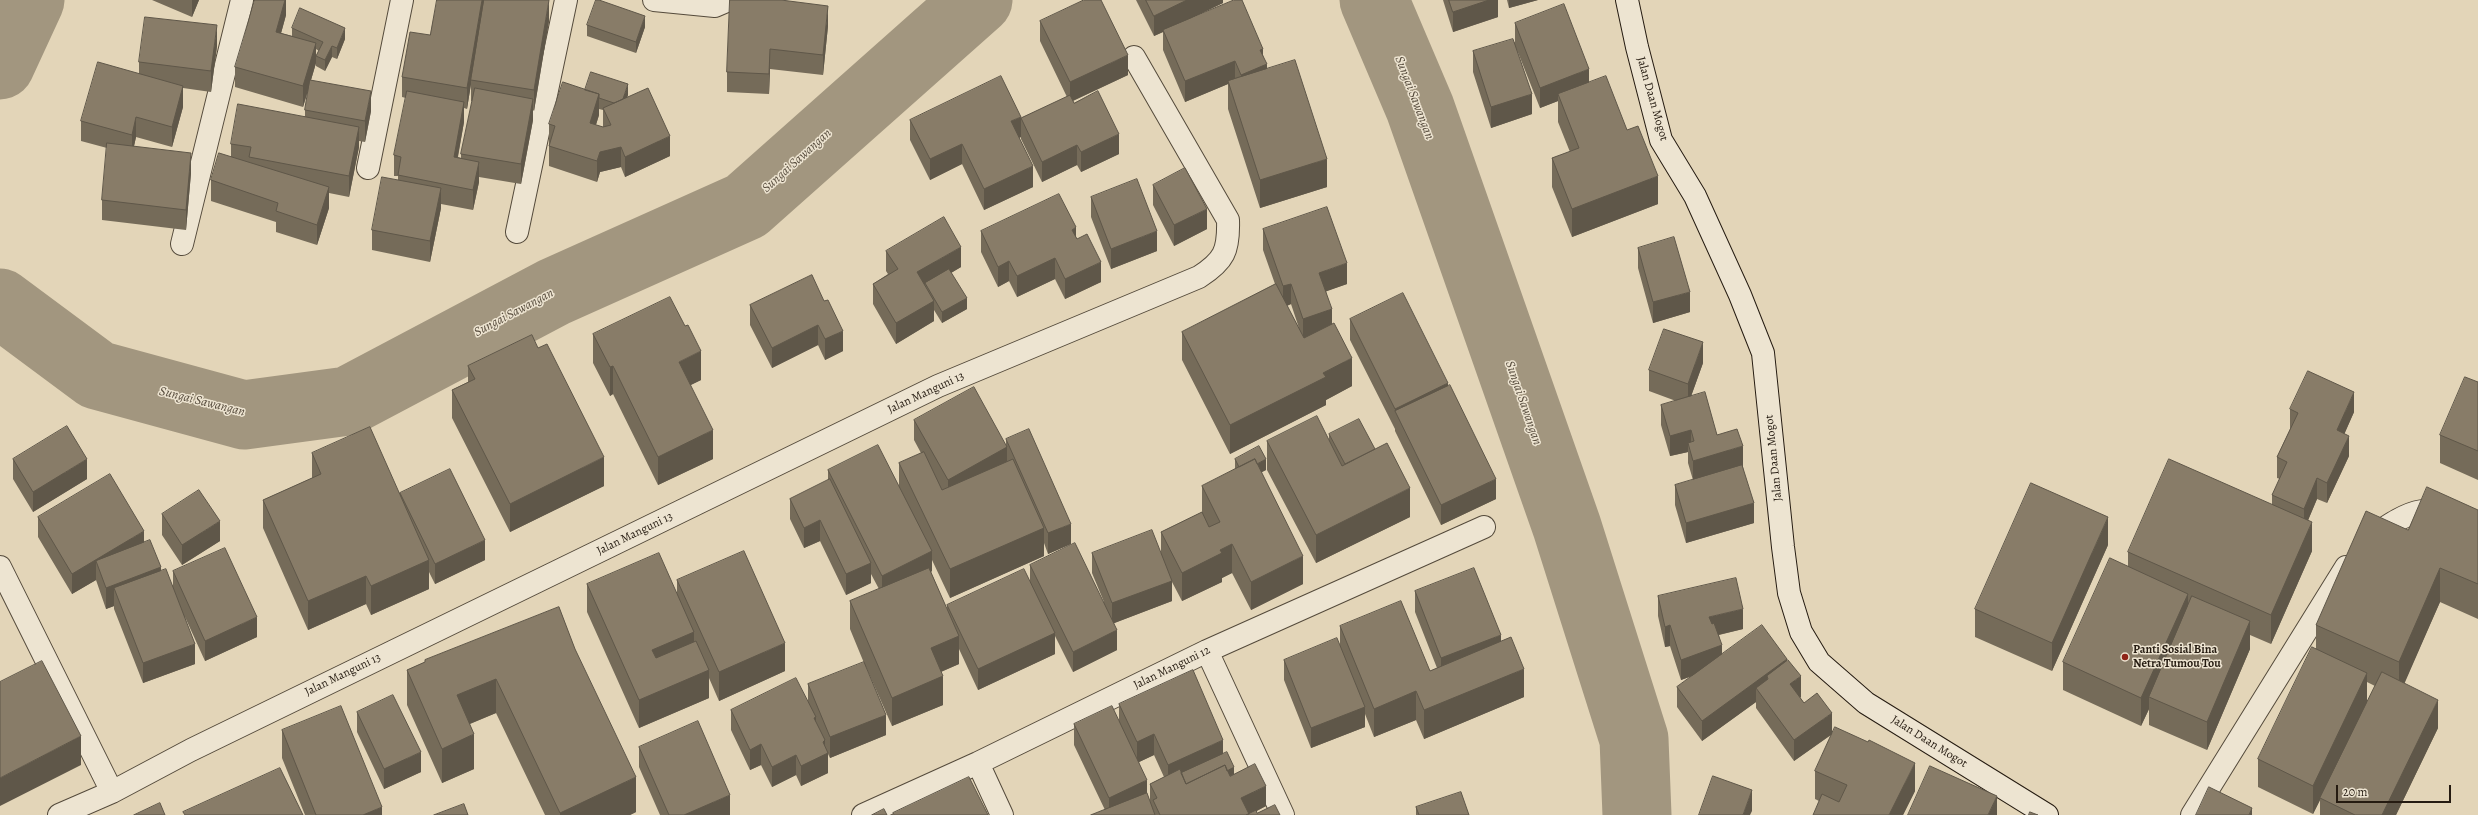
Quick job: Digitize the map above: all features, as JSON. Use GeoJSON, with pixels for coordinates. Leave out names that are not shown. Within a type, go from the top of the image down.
{"type":"FeatureCollection","features":[{"type":"Feature","properties":{"kind":"street"},"geometry":{"type":"LineString","coordinates":[[182,244],[242,0]]}},
{"type":"Feature","properties":{"kind":"street"},"geometry":{"type":"LineString","coordinates":[[368,168],[402,0]]}},
{"type":"Feature","properties":{"kind":"street"},"geometry":{"type":"LineString","coordinates":[[517,232],[566,0]]}},
{"type":"Feature","properties":{"kind":"street"},"geometry":{"type":"LineString","coordinates":[[654,0],[715,6],[728,0]]}},
{"type":"Feature","properties":{"kind":"street","name":"Jalan Daan Mogot"},"geometry":{"type":"LineString","coordinates":[[1627,0],[1637,47],[1661,140],[1696,196],[1738,288],[1763,353],[1789,593],[1801,632],[1819,662],[1866,703],[2038,813]]}},
{"type":"Feature","properties":{"kind":"street","name":"Jalan Manguni 13"},"geometry":{"type":"LineString","coordinates":[[59,815],[112,792],[198,746],[938,386],[1199,277],[1216,266],[1224,254],[1228,236],[1228,220],[1134,57]]}},
{"type":"Feature","properties":{"kind":"street"},"geometry":{"type":"LineString","coordinates":[[2192,815],[2362,544],[2400,518],[2433,509],[2449,513],[2478,527]]}},
{"type":"Feature","properties":{"kind":"street","name":"Jalan Manguni 12"},"geometry":{"type":"LineString","coordinates":[[863,815],[978,763],[1207,651],[1484,528]]}},
{"type":"Feature","properties":{"kind":"street"},"geometry":{"type":"LineString","coordinates":[[0,567],[112,792]]}},
{"type":"Feature","properties":{"kind":"street"},"geometry":{"type":"LineString","coordinates":[[1207,651],[1283,815]]}},
{"type":"Feature","properties":{"kind":"street"},"geometry":{"type":"LineString","coordinates":[[978,763],[1002,815]]}},
{"type":"Feature","properties":{"kind":"building"},"geometry":{"type":"Polygon","coordinates":[[[255,0],[285,0],[276,32],[316,43],[303,86],[235,67],[255,0]]]}},
{"type":"Feature","properties":{"kind":"building"},"geometry":{"type":"Polygon","coordinates":[[[437,0],[482,0],[467,88],[402,77],[410,32],[430,35],[437,0]]]}},
{"type":"Feature","properties":{"kind":"building"},"geometry":{"type":"Polygon","coordinates":[[[484,0],[549,0],[534,90],[471,80],[484,0]]]}},
{"type":"Feature","properties":{"kind":"building"},"geometry":{"type":"Polygon","coordinates":[[[596,0],[645,16],[636,42],[587,25],[596,0]]]}},
{"type":"Feature","properties":{"kind":"building"},"geometry":{"type":"Polygon","coordinates":[[[730,0],[781,0],[828,6],[823,55],[770,49],[769,74],[727,72],[730,0]]]}},
{"type":"Feature","properties":{"kind":"building"},"geometry":{"type":"Polygon","coordinates":[[[1084,0],[1101,0],[1128,55],[1070,82],[1040,21],[1084,0]]]}},
{"type":"Feature","properties":{"kind":"building"},"geometry":{"type":"Polygon","coordinates":[[[1146,0],[1187,0],[1154,16],[1146,0]]]}},
{"type":"Feature","properties":{"kind":"building"},"geometry":{"type":"Polygon","coordinates":[[[1234,0],[1242,0],[1263,49],[1260,50],[1267,64],[1241,75],[1235,61],[1185,81],[1163,30],[1234,0]]]}},
{"type":"Feature","properties":{"kind":"building"},"geometry":{"type":"Polygon","coordinates":[[[1449,0],[1489,0],[1453,12],[1449,0]]]}},
{"type":"Feature","properties":{"kind":"building"},"geometry":{"type":"Polygon","coordinates":[[[1564,4],[1589,69],[1540,88],[1515,23],[1564,4]]]}},
{"type":"Feature","properties":{"kind":"building"},"geometry":{"type":"Polygon","coordinates":[[[300,8],[345,28],[337,48],[332,46],[325,60],[316,56],[323,42],[292,28],[300,8]]]}},
{"type":"Feature","properties":{"kind":"building"},"geometry":{"type":"Polygon","coordinates":[[[145,17],[217,25],[211,71],[139,62],[145,17]]]}},
{"type":"Feature","properties":{"kind":"building"},"geometry":{"type":"Polygon","coordinates":[[[1513,39],[1532,94],[1491,107],[1473,51],[1513,39]]]}},
{"type":"Feature","properties":{"kind":"building"},"geometry":{"type":"Polygon","coordinates":[[[1295,60],[1327,159],[1260,180],[1228,81],[1295,60]]]}},
{"type":"Feature","properties":{"kind":"building"},"geometry":{"type":"Polygon","coordinates":[[[98,62],[183,86],[172,127],[136,117],[132,135],[81,121],[98,62]]]}},
{"type":"Feature","properties":{"kind":"building"},"geometry":{"type":"Polygon","coordinates":[[[591,72],[628,84],[623,99],[614,103],[599,98],[599,94],[585,90],[591,72]]]}},
{"type":"Feature","properties":{"kind":"building"},"geometry":{"type":"Polygon","coordinates":[[[1001,76],[1021,117],[1011,121],[1033,166],[984,189],[962,144],[930,159],[910,120],[1001,76]]]}},
{"type":"Feature","properties":{"kind":"building"},"geometry":{"type":"Polygon","coordinates":[[[1606,76],[1627,130],[1638,126],[1658,176],[1572,209],[1552,158],[1579,148],[1558,94],[1606,76]]]}},
{"type":"Feature","properties":{"kind":"building"},"geometry":{"type":"Polygon","coordinates":[[[310,80],[371,91],[365,121],[305,110],[310,80]]]}},
{"type":"Feature","properties":{"kind":"building"},"geometry":{"type":"Polygon","coordinates":[[[563,82],[599,94],[590,123],[603,127],[611,125],[603,108],[648,88],[670,136],[625,157],[621,147],[600,152],[597,161],[549,146],[555,126],[549,124],[563,82]]]}},
{"type":"Feature","properties":{"kind":"building"},"geometry":{"type":"Polygon","coordinates":[[[475,88],[533,99],[521,164],[461,154],[475,88]]]}},
{"type":"Feature","properties":{"kind":"building"},"geometry":{"type":"Polygon","coordinates":[[[407,91],[464,102],[454,157],[479,162],[473,190],[398,175],[401,157],[394,155],[407,91]]]}},
{"type":"Feature","properties":{"kind":"building"},"geometry":{"type":"Polygon","coordinates":[[[1098,91],[1119,134],[1081,152],[1077,145],[1042,162],[1021,118],[1070,95],[1074,103],[1098,91]]]}},
{"type":"Feature","properties":{"kind":"building"},"geometry":{"type":"Polygon","coordinates":[[[238,104],[359,127],[349,176],[249,157],[251,147],[231,144],[238,104]]]}},
{"type":"Feature","properties":{"kind":"building"},"geometry":{"type":"Polygon","coordinates":[[[107,143],[191,153],[186,210],[102,200],[107,143]]]}},
{"type":"Feature","properties":{"kind":"building"},"geometry":{"type":"Polygon","coordinates":[[[219,153],[329,187],[317,225],[276,211],[278,203],[211,180],[219,153]]]}},
{"type":"Feature","properties":{"kind":"building"},"geometry":{"type":"Polygon","coordinates":[[[1185,168],[1207,209],[1174,225],[1153,185],[1185,168]]]}},
{"type":"Feature","properties":{"kind":"building"},"geometry":{"type":"Polygon","coordinates":[[[382,177],[441,188],[430,241],[372,230],[382,177]]]}},
{"type":"Feature","properties":{"kind":"building"},"geometry":{"type":"Polygon","coordinates":[[[1137,179],[1157,231],[1111,249],[1091,197],[1137,179]]]}},
{"type":"Feature","properties":{"kind":"building"},"geometry":{"type":"Polygon","coordinates":[[[1059,194],[1076,227],[1072,230],[1077,239],[1087,234],[1101,262],[1065,279],[1055,258],[1017,276],[1009,261],[998,267],[981,231],[1059,194]]]}},
{"type":"Feature","properties":{"kind":"building"},"geometry":{"type":"Polygon","coordinates":[[[1327,207],[1347,263],[1319,273],[1332,309],[1303,319],[1291,284],[1283,286],[1263,229],[1327,207]]]}},
{"type":"Feature","properties":{"kind":"building"},"geometry":{"type":"Polygon","coordinates":[[[944,217],[961,247],[917,272],[934,301],[896,323],[873,284],[898,269],[886,251],[944,217]]]}},
{"type":"Feature","properties":{"kind":"building"},"geometry":{"type":"Polygon","coordinates":[[[1674,237],[1690,292],[1653,302],[1638,248],[1674,237]]]}},
{"type":"Feature","properties":{"kind":"building"},"geometry":{"type":"Polygon","coordinates":[[[949,269],[967,298],[942,312],[925,283],[949,269]]]}},
{"type":"Feature","properties":{"kind":"building"},"geometry":{"type":"Polygon","coordinates":[[[812,275],[824,301],[828,300],[843,331],[825,339],[818,325],[772,348],[750,305],[812,275]]]}},
{"type":"Feature","properties":{"kind":"building"},"geometry":{"type":"Polygon","coordinates":[[[1276,284],[1304,338],[1334,323],[1352,358],[1323,373],[1326,377],[1230,425],[1182,332],[1276,284]]]}},
{"type":"Feature","properties":{"kind":"building"},"geometry":{"type":"Polygon","coordinates":[[[1403,293],[1448,383],[1395,409],[1350,319],[1403,293]]]}},
{"type":"Feature","properties":{"kind":"building"},"geometry":{"type":"Polygon","coordinates":[[[670,297],[685,326],[688,325],[701,351],[679,362],[713,430],[658,457],[613,366],[610,367],[593,334],[670,297]]]}},
{"type":"Feature","properties":{"kind":"building"},"geometry":{"type":"Polygon","coordinates":[[[1664,329],[1703,342],[1688,384],[1649,370],[1664,329]]]}},
{"type":"Feature","properties":{"kind":"building"},"geometry":{"type":"Polygon","coordinates":[[[532,335],[538,348],[547,344],[604,457],[510,504],[452,390],[475,379],[468,366],[532,335]]]}},
{"type":"Feature","properties":{"kind":"building"},"geometry":{"type":"Polygon","coordinates":[[[2308,371],[2354,392],[2337,430],[2349,436],[2327,483],[2317,478],[2304,509],[2272,495],[2287,462],[2277,457],[2298,413],[2290,409],[2308,371]]]}},
{"type":"Feature","properties":{"kind":"building"},"geometry":{"type":"Polygon","coordinates":[[[2465,377],[2478,382],[2478,451],[2440,435],[2465,377]]]}},
{"type":"Feature","properties":{"kind":"building"},"geometry":{"type":"Polygon","coordinates":[[[1450,385],[1496,479],[1441,505],[1395,411],[1450,385]]]}},
{"type":"Feature","properties":{"kind":"building"},"geometry":{"type":"Polygon","coordinates":[[[974,387],[1007,447],[948,480],[914,420],[974,387]]]}},
{"type":"Feature","properties":{"kind":"building"},"geometry":{"type":"Polygon","coordinates":[[[1705,392],[1717,435],[1737,429],[1743,446],[1693,461],[1688,443],[1694,441],[1691,430],[1670,436],[1661,405],[1705,392]]]}},
{"type":"Feature","properties":{"kind":"building"},"geometry":{"type":"Polygon","coordinates":[[[1317,416],[1342,466],[1387,443],[1410,488],[1316,535],[1267,441],[1317,416]]]}},
{"type":"Feature","properties":{"kind":"building"},"geometry":{"type":"Polygon","coordinates":[[[1359,419],[1375,449],[1345,464],[1329,434],[1359,419]]]}},
{"type":"Feature","properties":{"kind":"building"},"geometry":{"type":"Polygon","coordinates":[[[67,426],[87,459],[33,492],[13,459],[67,426]]]}},
{"type":"Feature","properties":{"kind":"building"},"geometry":{"type":"Polygon","coordinates":[[[370,427],[429,560],[371,586],[366,576],[308,601],[263,500],[321,474],[312,453],[370,427]]]}},
{"type":"Feature","properties":{"kind":"building"},"geometry":{"type":"Polygon","coordinates":[[[1029,429],[1071,524],[1048,533],[1006,439],[1029,429]]]}},
{"type":"Feature","properties":{"kind":"building"},"geometry":{"type":"Polygon","coordinates":[[[878,445],[932,551],[882,576],[828,470],[878,445]]]}},
{"type":"Feature","properties":{"kind":"building"},"geometry":{"type":"Polygon","coordinates":[[[1259,446],[1266,459],[1257,464],[1255,459],[1239,467],[1235,459],[1259,446]]]}},
{"type":"Feature","properties":{"kind":"building"},"geometry":{"type":"Polygon","coordinates":[[[924,452],[942,490],[1013,459],[1044,528],[950,569],[899,463],[924,452]]]}},
{"type":"Feature","properties":{"kind":"building"},"geometry":{"type":"Polygon","coordinates":[[[1255,459],[1303,556],[1251,582],[1232,544],[1220,550],[1222,553],[1182,573],[1161,532],[1202,512],[1209,527],[1220,522],[1202,486],[1255,459]]]}},
{"type":"Feature","properties":{"kind":"building"},"geometry":{"type":"Polygon","coordinates":[[[2169,459],[2312,522],[2271,615],[2128,552],[2169,459]]]}},
{"type":"Feature","properties":{"kind":"building"},"geometry":{"type":"Polygon","coordinates":[[[1742,465],[1754,503],[1686,523],[1675,485],[1742,465]]]}},
{"type":"Feature","properties":{"kind":"building"},"geometry":{"type":"Polygon","coordinates":[[[450,469],[485,540],[435,564],[400,493],[450,469]]]}},
{"type":"Feature","properties":{"kind":"building"},"geometry":{"type":"Polygon","coordinates":[[[110,474],[144,531],[72,574],[38,517],[110,474]]]}},
{"type":"Feature","properties":{"kind":"building"},"geometry":{"type":"Polygon","coordinates":[[[830,479],[871,563],[846,574],[820,520],[804,528],[790,499],[830,479]]]}},
{"type":"Feature","properties":{"kind":"building"},"geometry":{"type":"Polygon","coordinates":[[[2031,483],[2108,517],[2052,643],[1975,609],[2031,483]]]}},
{"type":"Feature","properties":{"kind":"building"},"geometry":{"type":"Polygon","coordinates":[[[2427,487],[2478,510],[2478,584],[2440,568],[2399,662],[2316,625],[2366,511],[2408,530],[2427,487]]]}},
{"type":"Feature","properties":{"kind":"building"},"geometry":{"type":"Polygon","coordinates":[[[199,490],[220,521],[182,545],[162,514],[199,490]]]}},
{"type":"Feature","properties":{"kind":"building"},"geometry":{"type":"Polygon","coordinates":[[[1152,530],[1172,581],[1112,603],[1092,553],[1152,530]]]}},
{"type":"Feature","properties":{"kind":"building"},"geometry":{"type":"Polygon","coordinates":[[[150,540],[161,567],[106,588],[96,561],[150,540]]]}},
{"type":"Feature","properties":{"kind":"building"},"geometry":{"type":"Polygon","coordinates":[[[1075,543],[1117,630],[1073,652],[1030,565],[1075,543]]]}},
{"type":"Feature","properties":{"kind":"building"},"geometry":{"type":"Polygon","coordinates":[[[225,548],[257,617],[205,641],[173,571],[225,548]]]}},
{"type":"Feature","properties":{"kind":"building"},"geometry":{"type":"Polygon","coordinates":[[[744,551],[785,643],[719,672],[677,580],[744,551]]]}},
{"type":"Feature","properties":{"kind":"building"},"geometry":{"type":"Polygon","coordinates":[[[659,553],[694,632],[652,650],[656,658],[696,641],[709,670],[639,700],[587,584],[659,553]]]}},
{"type":"Feature","properties":{"kind":"building","name":"Panti Sosial Bina Netra Tumou Tou"},"geometry":{"type":"Polygon","coordinates":[[[2110,558],[2188,594],[2141,698],[2063,662],[2110,558]]]}},
{"type":"Feature","properties":{"kind":"building"},"geometry":{"type":"Polygon","coordinates":[[[929,568],[959,636],[931,648],[943,676],[892,698],[850,601],[929,568]]]}},
{"type":"Feature","properties":{"kind":"building"},"geometry":{"type":"Polygon","coordinates":[[[1474,568],[1501,635],[1441,658],[1415,591],[1474,568]]]}},
{"type":"Feature","properties":{"kind":"building"},"geometry":{"type":"Polygon","coordinates":[[[166,569],[195,644],[143,663],[114,588],[166,569]]]}},
{"type":"Feature","properties":{"kind":"building"},"geometry":{"type":"Polygon","coordinates":[[[1024,569],[1055,633],[978,669],[947,605],[1024,569]]]}},
{"type":"Feature","properties":{"kind":"building"},"geometry":{"type":"Polygon","coordinates":[[[1736,578],[1743,609],[1709,617],[1712,624],[1714,623],[1722,645],[1681,660],[1670,625],[1665,627],[1658,596],[1736,578]]]}},
{"type":"Feature","properties":{"kind":"building"},"geometry":{"type":"Polygon","coordinates":[[[2192,596],[2250,621],[2207,722],[2149,697],[2192,596]]]}},
{"type":"Feature","properties":{"kind":"building"},"geometry":{"type":"Polygon","coordinates":[[[1401,601],[1430,671],[1511,637],[1524,669],[1424,710],[1416,691],[1374,709],[1340,626],[1401,601]]]}},
{"type":"Feature","properties":{"kind":"building"},"geometry":{"type":"Polygon","coordinates":[[[559,607],[575,649],[636,777],[560,813],[496,679],[457,695],[474,734],[442,749],[407,670],[425,662],[425,660],[559,607]]]}},
{"type":"Feature","properties":{"kind":"building"},"geometry":{"type":"Polygon","coordinates":[[[1762,625],[1787,659],[1702,721],[1677,687],[1762,625]]]}},
{"type":"Feature","properties":{"kind":"building"},"geometry":{"type":"Polygon","coordinates":[[[1337,638],[1365,707],[1311,728],[1284,660],[1337,638]]]}},
{"type":"Feature","properties":{"kind":"building"},"geometry":{"type":"Polygon","coordinates":[[[2312,647],[2367,673],[2313,786],[2258,759],[2312,647]]]}},
{"type":"Feature","properties":{"kind":"building"},"geometry":{"type":"Polygon","coordinates":[[[1788,660],[1801,676],[1790,684],[1804,703],[1817,693],[1832,713],[1794,740],[1756,688],[1768,679],[1767,676],[1788,660]]]}},
{"type":"Feature","properties":{"kind":"building"},"geometry":{"type":"Polygon","coordinates":[[[42,661],[81,736],[0,778],[0,682],[42,661]]]}},
{"type":"Feature","properties":{"kind":"building"},"geometry":{"type":"Polygon","coordinates":[[[864,662],[886,715],[830,737],[808,684],[864,662]]]}},
{"type":"Feature","properties":{"kind":"building"},"geometry":{"type":"Polygon","coordinates":[[[1193,670],[1223,740],[1168,765],[1154,734],[1137,742],[1119,704],[1193,670]]]}},
{"type":"Feature","properties":{"kind":"building"},"geometry":{"type":"Polygon","coordinates":[[[2382,672],[2438,700],[2382,815],[2355,815],[2320,798],[2382,672]]]}},
{"type":"Feature","properties":{"kind":"building"},"geometry":{"type":"Polygon","coordinates":[[[796,678],[816,717],[814,718],[825,740],[823,742],[828,753],[801,766],[796,755],[772,767],[761,744],[750,750],[731,710],[796,678]]]}},
{"type":"Feature","properties":{"kind":"building"},"geometry":{"type":"Polygon","coordinates":[[[393,695],[421,752],[384,769],[357,712],[393,695]]]}},
{"type":"Feature","properties":{"kind":"building"},"geometry":{"type":"Polygon","coordinates":[[[341,706],[382,807],[363,815],[316,815],[282,730],[341,706]]]}},
{"type":"Feature","properties":{"kind":"building"},"geometry":{"type":"Polygon","coordinates":[[[1112,706],[1147,780],[1109,798],[1074,724],[1112,706]]]}},
{"type":"Feature","properties":{"kind":"building"},"geometry":{"type":"Polygon","coordinates":[[[698,721],[730,795],[684,815],[669,815],[639,747],[698,721]]]}},
{"type":"Feature","properties":{"kind":"building"},"geometry":{"type":"Polygon","coordinates":[[[1835,727],[1868,742],[1869,740],[1915,763],[1889,815],[1813,815],[1822,794],[1839,802],[1847,785],[1815,771],[1835,727]]]}},
{"type":"Feature","properties":{"kind":"building"},"geometry":{"type":"Polygon","coordinates":[[[1227,752],[1234,767],[1227,771],[1225,765],[1186,784],[1181,773],[1227,752]]]}},
{"type":"Feature","properties":{"kind":"building"},"geometry":{"type":"Polygon","coordinates":[[[1255,764],[1266,786],[1241,798],[1249,814],[1160,815],[1153,800],[1157,798],[1150,784],[1180,769],[1186,784],[1225,765],[1230,776],[1255,764]]]}},
{"type":"Feature","properties":{"kind":"building"},"geometry":{"type":"Polygon","coordinates":[[[1930,766],[1997,796],[1988,815],[1908,815],[1930,766]]]}},
{"type":"Feature","properties":{"kind":"building"},"geometry":{"type":"Polygon","coordinates":[[[280,768],[303,815],[185,815],[183,812],[280,768]]]}},
{"type":"Feature","properties":{"kind":"building"},"geometry":{"type":"Polygon","coordinates":[[[1713,776],[1752,790],[1743,815],[1699,815],[1713,776]]]}},
{"type":"Feature","properties":{"kind":"building"},"geometry":{"type":"Polygon","coordinates":[[[969,777],[988,815],[894,815],[893,813],[969,777]]]}},
{"type":"Feature","properties":{"kind":"building"},"geometry":{"type":"Polygon","coordinates":[[[2209,787],[2252,808],[2249,815],[2196,815],[2209,787]]]}},
{"type":"Feature","properties":{"kind":"building"},"geometry":{"type":"Polygon","coordinates":[[[1461,792],[1469,815],[1419,815],[1416,807],[1461,792]]]}},
{"type":"Feature","properties":{"kind":"building"},"geometry":{"type":"Polygon","coordinates":[[[1147,793],[1155,815],[1091,815],[1147,793]]]}},
{"type":"Feature","properties":{"kind":"building"},"geometry":{"type":"Polygon","coordinates":[[[160,803],[165,815],[134,815],[160,803]]]}},
{"type":"Feature","properties":{"kind":"building"},"geometry":{"type":"Polygon","coordinates":[[[464,804],[468,815],[434,815],[464,804]]]}},
{"type":"Feature","properties":{"kind":"building"},"geometry":{"type":"Polygon","coordinates":[[[1275,805],[1280,815],[1246,815],[1256,810],[1257,813],[1275,805]]]}},
{"type":"Feature","properties":{"kind":"building"},"geometry":{"type":"Polygon","coordinates":[[[884,809],[887,815],[872,815],[884,809]]]}},
{"type":"Feature","properties":{"kind":"building"},"geometry":{"type":"Polygon","coordinates":[[[2030,812],[2038,815],[2029,815],[2030,812]]]}},
{"type":"Feature","properties":{"kind":"waterway","name":"Sungai Sawangan"},"geometry":{"type":"LineString","coordinates":[[0,65],[30,0]]}},
{"type":"Feature","properties":{"kind":"waterway","name":"Sungai Sawangan"},"geometry":{"type":"LineString","coordinates":[[0,303],[97,375],[244,415],[348,401],[554,292],[746,206],[978,0]]}},
{"type":"Feature","properties":{"kind":"waterway","name":"Sungai Sawangan"},"geometry":{"type":"LineString","coordinates":[[1374,0],[1420,108],[1567,527],[1634,739],[1637,815]]}},
{"type":"Feature","properties":{"kind":"place","name":"Panti Sosial Bina Netra Tumou Tou"},"geometry":{"type":"Point","coordinates":[2125,657]}}]}
